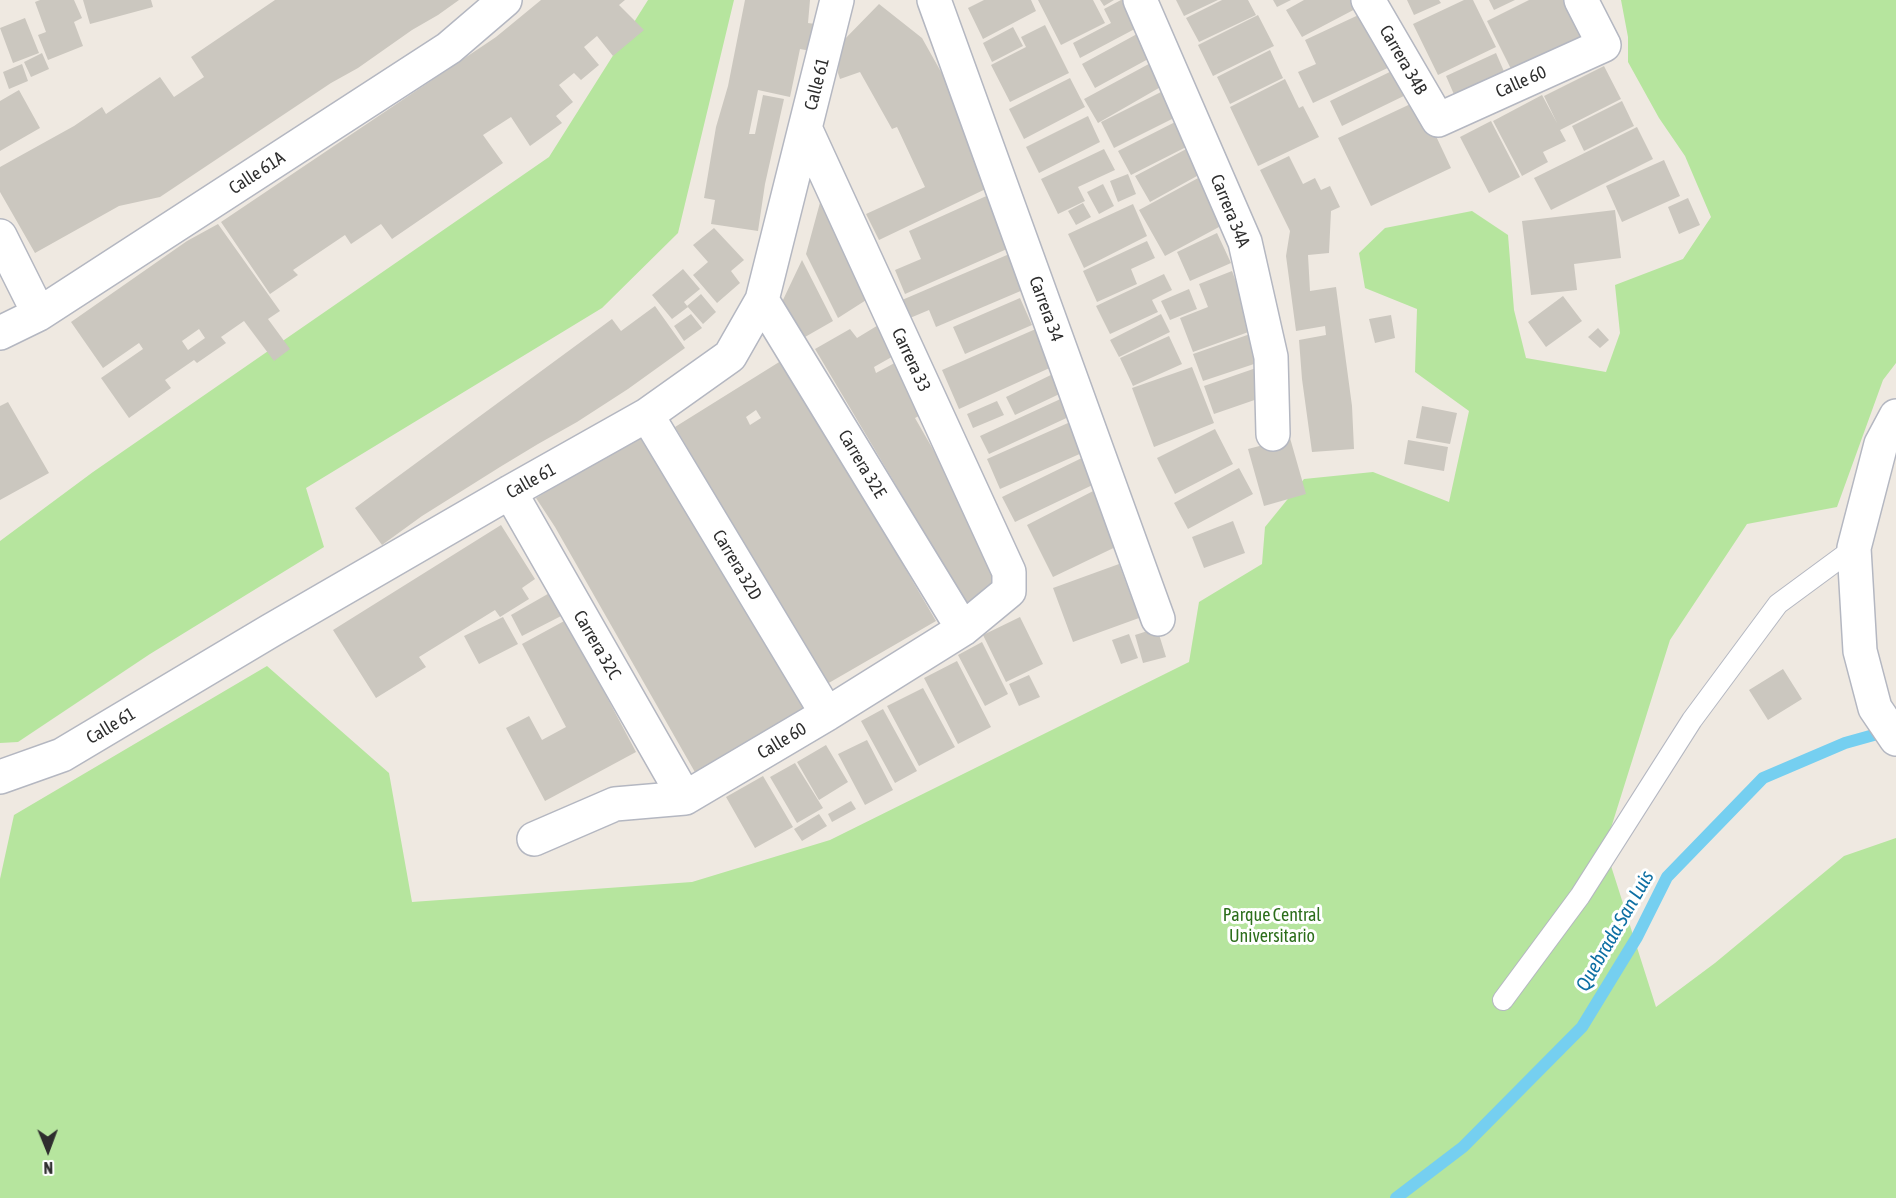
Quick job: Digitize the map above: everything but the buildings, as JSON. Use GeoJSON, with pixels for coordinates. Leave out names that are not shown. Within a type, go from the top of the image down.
{"type":"FeatureCollection","features":[{"type":"Feature","properties":{"kind":"street","name":"Calle 61A"},"geometry":{"type":"LineString","coordinates":[[0,333],[39,314],[449,48],[505,0]]}},
{"type":"Feature","properties":{"kind":"street","name":"Calle 61"},"geometry":{"type":"LineString","coordinates":[[0,777],[62,755],[270,631],[510,492],[647,416],[730,356],[762,300],[837,0]]}},
{"type":"Feature","properties":{"kind":"street","name":"Carrera 34"},"geometry":{"type":"LineString","coordinates":[[934,0],[1158,619]]}},
{"type":"Feature","properties":{"kind":"street","name":"Carrera 34A"},"geometry":{"type":"LineString","coordinates":[[1140,0],[1245,242],[1271,357],[1273,434]]}},
{"type":"Feature","properties":{"kind":"street","name":"Carrera 34B"},"geometry":{"type":"LineString","coordinates":[[1368,0],[1438,120]]}},
{"type":"Feature","properties":{"kind":"street","name":"Calle 60"},"geometry":{"type":"LineString","coordinates":[[1438,120],[1604,45],[1581,0]]}},
{"type":"Feature","properties":{"kind":"street","name":"Carrera 33"},"geometry":{"type":"LineString","coordinates":[[806,129],[1009,572],[1009,591]]}},
{"type":"Feature","properties":{"kind":"street"},"geometry":{"type":"LineString","coordinates":[[0,236],[39,314]]}},
{"type":"Feature","properties":{"kind":"street","name":"Carrera 32E"},"geometry":{"type":"LineString","coordinates":[[762,300],[963,629]]}},
{"type":"Feature","properties":{"kind":"street","name":"Carrera 32D"},"geometry":{"type":"LineString","coordinates":[[647,416],[827,714]]}},
{"type":"Feature","properties":{"kind":"street"},"geometry":{"type":"LineString","coordinates":[[1896,416],[1881,444],[1854,548],[1860,651],[1875,708],[1896,739]]}},
{"type":"Feature","properties":{"kind":"street","name":"Carrera 32C"},"geometry":{"type":"LineString","coordinates":[[510,492],[685,798]]}},
{"type":"Feature","properties":{"kind":"street","name":"Calle 60"},"geometry":{"type":"LineString","coordinates":[[534,839],[615,804],[685,798],[827,714],[963,629],[1009,591]]}},
{"type":"Feature","properties":{"kind":"lane"},"geometry":{"type":"LineString","coordinates":[[1503,1000],[1580,896],[1692,720],[1778,604],[1854,548]]}},
{"type":"Feature","properties":{"kind":"green space"},"geometry":{"type":"Polygon","coordinates":[[[648,0],[734,0],[678,233],[602,308],[306,488],[324,547],[150,654],[18,742],[0,743],[0,541],[93,472],[549,157],[648,0]]]}},
{"type":"Feature","properties":{"kind":"green space","name":"Parque Central Universitario"},"geometry":{"type":"Polygon","coordinates":[[[1621,0],[1896,0],[1896,363],[1883,380],[1837,507],[1747,524],[1670,640],[1605,847],[1656,1007],[1715,963],[1844,856],[1896,838],[1896,1198],[0,1198],[0,879],[14,815],[267,666],[389,773],[412,902],[692,882],[830,840],[1189,662],[1199,602],[1262,564],[1265,527],[1304,479],[1373,472],[1449,502],[1469,411],[1415,372],[1417,309],[1365,288],[1359,253],[1385,228],[1472,211],[1508,235],[1514,310],[1526,358],[1606,372],[1620,333],[1615,285],[1683,259],[1711,217],[1685,156],[1659,118],[1628,62],[1628,37],[1621,0]]]}},
{"type":"Feature","properties":{"kind":"waterway","name":"Quebrada San Luis"},"geometry":{"type":"LineString","coordinates":[[1396,1198],[1463,1147],[1582,1027],[1637,937],[1667,877],[1763,778],[1845,743],[1888,731]]}}]}
